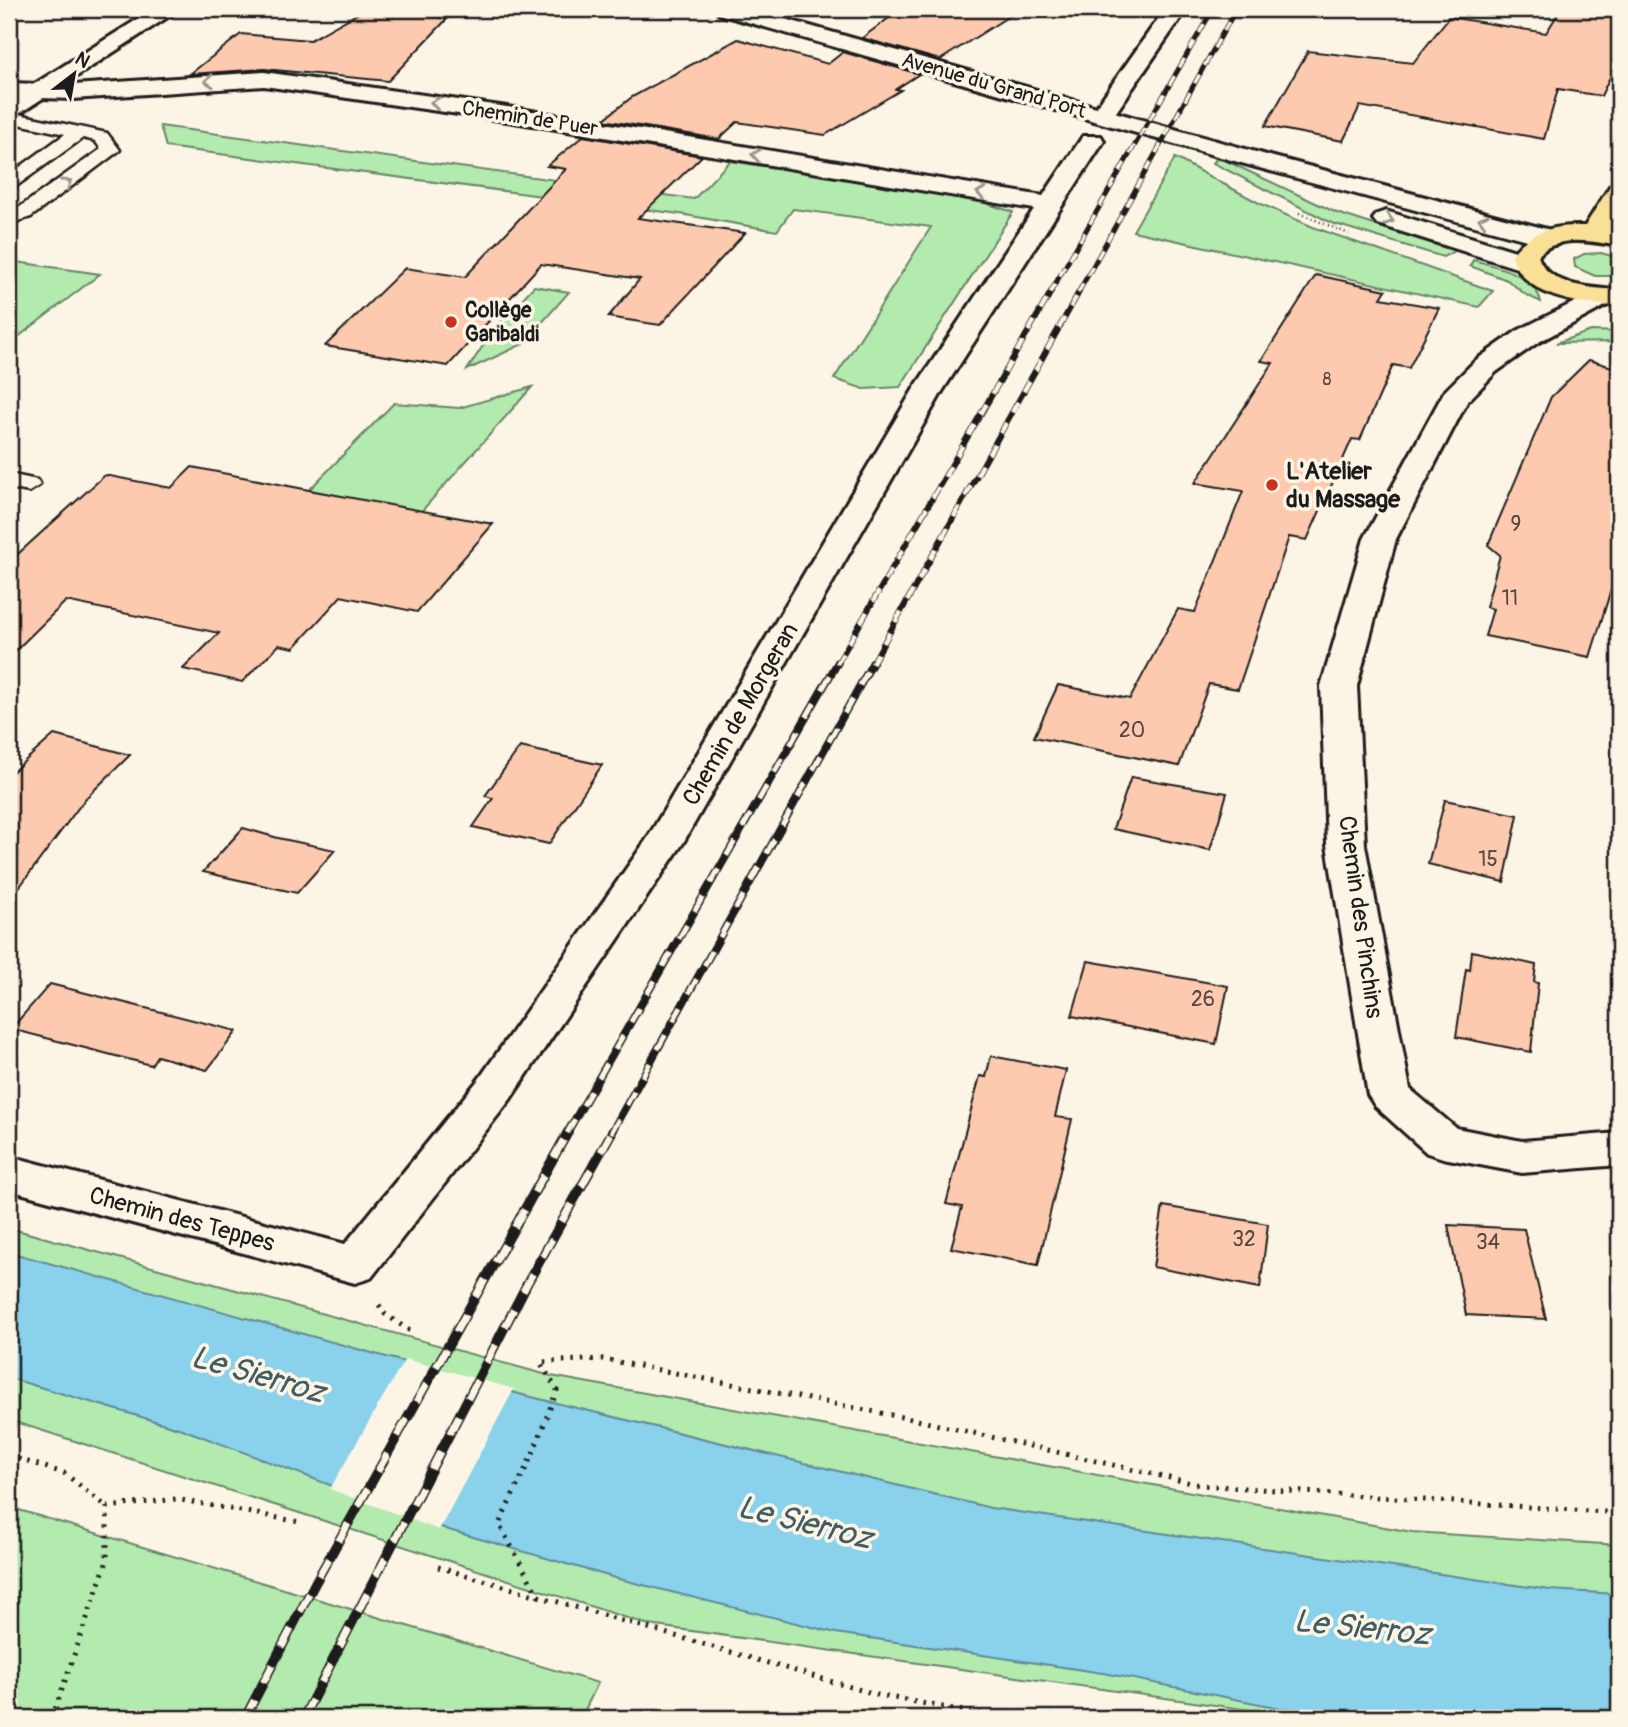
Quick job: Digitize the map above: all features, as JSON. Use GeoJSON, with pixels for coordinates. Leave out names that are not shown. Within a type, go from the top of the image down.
{"type":"FeatureCollection","features":[{"type":"Feature","properties":{"kind":"main road"},"geometry":{"type":"LineString","coordinates":[[1593,234],[1619,191]]}},
{"type":"Feature","properties":{"kind":"main road"},"geometry":{"type":"LineString","coordinates":[[1609,298],[1564,290],[1539,278],[1526,263],[1529,248],[1549,238],[1593,234],[1619,238]]}},
{"type":"Feature","properties":{"kind":"street","name":"Avenue du Grand Port"},"geometry":{"type":"LineString","coordinates":[[727,9],[1097,128],[1261,161],[1549,238]]}},
{"type":"Feature","properties":{"kind":"street","name":"Chemin de Morgeran"},"geometry":{"type":"LineString","coordinates":[[355,1265],[494,1090],[664,843],[928,390],[1176,9]]}},
{"type":"Feature","properties":{"kind":"street"},"geometry":{"type":"LineString","coordinates":[[9,110],[168,11]]}},
{"type":"Feature","properties":{"kind":"street","name":"Chemin de Puer"},"geometry":{"type":"LineString","coordinates":[[9,90],[36,93],[264,79],[514,115],[1048,204]]}},
{"type":"Feature","properties":{"kind":"street","name":"Avenue du Grand Port"},"geometry":{"type":"LineString","coordinates":[[1261,161],[1293,181],[1353,208],[1526,263]]}},
{"type":"Feature","properties":{"kind":"street","name":"Chemin des Pinchins"},"geometry":{"type":"LineString","coordinates":[[1527,337],[1549,314],[1564,290]]}},
{"type":"Feature","properties":{"kind":"street","name":"Chemin des Pinchins"},"geometry":{"type":"LineString","coordinates":[[1609,298],[1527,337],[1486,366],[1454,398],[1380,539],[1339,686],[1346,845],[1390,1095],[1443,1142],[1522,1157],[1619,1149]]}},
{"type":"Feature","properties":{"kind":"street","name":"Chemin des Teppes"},"geometry":{"type":"LineString","coordinates":[[9,1173],[355,1265]]}},
{"type":"Feature","properties":{"kind":"lane"},"geometry":{"type":"LineString","coordinates":[[9,117],[101,137],[111,150],[24,213],[9,218]]}},
{"type":"Feature","properties":{"kind":"lane"},"geometry":{"type":"LineString","coordinates":[[11,136],[30,121]]}},
{"type":"Feature","properties":{"kind":"lane"},"geometry":{"type":"LineString","coordinates":[[9,183],[80,132]]}},
{"type":"Feature","properties":{"kind":"path"},"geometry":{"type":"LineString","coordinates":[[539,1597],[499,1524],[533,1453],[557,1390],[540,1362],[603,1359],[917,1420],[1200,1485],[1619,1513]]}},
{"type":"Feature","properties":{"kind":"path"},"geometry":{"type":"LineString","coordinates":[[9,1456],[64,1473],[107,1507],[176,1499],[300,1522]]}},
{"type":"Feature","properties":{"kind":"path"},"geometry":{"type":"LineString","coordinates":[[52,1718],[107,1560],[107,1507]]}},
{"type":"Feature","properties":{"kind":"path"},"geometry":{"type":"LineString","coordinates":[[438,1567],[878,1695],[1002,1718]]}},
{"type":"Feature","properties":{"kind":"green space"},"geometry":{"type":"Polygon","coordinates":[[[160,126],[694,199],[730,161],[970,198],[1013,212],[900,387],[864,389],[834,379],[931,227],[793,209],[777,231],[680,214],[166,147],[160,126]]]}},
{"type":"Feature","properties":{"kind":"green space"},"geometry":{"type":"Polygon","coordinates":[[[1218,157],[1337,213],[1455,251],[1443,257],[1332,223],[1213,163],[1218,157]]]}},
{"type":"Feature","properties":{"kind":"green space"},"geometry":{"type":"Polygon","coordinates":[[[1175,158],[1259,203],[1313,227],[1493,291],[1479,307],[1133,231],[1175,158]]]}},
{"type":"Feature","properties":{"kind":"green space"},"geometry":{"type":"Polygon","coordinates":[[[1601,253],[1619,258],[1619,276],[1595,276],[1575,267],[1574,259],[1584,254],[1601,253]]]}},
{"type":"Feature","properties":{"kind":"green space"},"geometry":{"type":"Polygon","coordinates":[[[1473,260],[1523,278],[1537,292],[1541,302],[1526,295],[1507,280],[1470,266],[1473,260]]]}},
{"type":"Feature","properties":{"kind":"green space"},"geometry":{"type":"Polygon","coordinates":[[[9,261],[100,274],[9,344],[9,261]]]}},
{"type":"Feature","properties":{"kind":"green space"},"geometry":{"type":"Polygon","coordinates":[[[534,286],[569,292],[532,334],[496,327],[534,286]]]}},
{"type":"Feature","properties":{"kind":"green space"},"geometry":{"type":"Polygon","coordinates":[[[1591,331],[1619,332],[1619,342],[1556,343],[1591,331]]]}},
{"type":"Feature","properties":{"kind":"green space"},"geometry":{"type":"Polygon","coordinates":[[[488,338],[523,344],[467,370],[488,338]]]}},
{"type":"Feature","properties":{"kind":"green space"},"geometry":{"type":"Polygon","coordinates":[[[532,387],[420,513],[309,490],[394,403],[459,408],[532,387]]]}},
{"type":"Feature","properties":{"kind":"green space"},"geometry":{"type":"Polygon","coordinates":[[[9,1228],[551,1376],[1412,1532],[1619,1545],[1619,1718],[1307,1718],[649,1625],[9,1420],[9,1228]]]}},
{"type":"Feature","properties":{"kind":"green space"},"geometry":{"type":"Polygon","coordinates":[[[9,1507],[598,1683],[581,1718],[9,1718],[9,1507]]]}},
{"type":"Feature","properties":{"kind":"water","name":"Le Sierroz"},"geometry":{"type":"Polygon","coordinates":[[[9,1252],[523,1395],[991,1508],[1550,1590],[1619,1594],[1619,1718],[1431,1718],[1381,1712],[1280,1708],[1109,1674],[836,1633],[615,1578],[449,1530],[182,1429],[9,1378],[9,1252]]]}},
{"type":"Feature","properties":{"kind":"pier"},"geometry":{"type":"Polygon","coordinates":[[[405,1359],[514,1389],[439,1530],[330,1489],[405,1359]]]}},
{"type":"Feature","properties":{"kind":"building"},"geometry":{"type":"Polygon","coordinates":[[[366,9],[398,9],[447,19],[388,81],[264,69],[190,74],[241,34],[310,40],[366,9]]]}},
{"type":"Feature","properties":{"kind":"building"},"geometry":{"type":"Polygon","coordinates":[[[901,9],[1020,9],[940,60],[862,38],[901,9]]]}},
{"type":"Feature","properties":{"kind":"building"},"geometry":{"type":"Polygon","coordinates":[[[1561,9],[1619,9],[1619,58],[1601,96],[1558,89],[1544,139],[1360,106],[1343,141],[1265,126],[1308,51],[1413,63],[1449,17],[1546,33],[1561,9]]]}},
{"type":"Feature","properties":{"kind":"building"},"geometry":{"type":"Polygon","coordinates":[[[738,39],[828,64],[843,52],[919,74],[896,89],[901,90],[825,135],[737,122],[719,139],[603,120],[632,97],[738,39]]]}},
{"type":"Feature","properties":{"kind":"building","name":"Collège Garibaldi"},"geometry":{"type":"Polygon","coordinates":[[[583,136],[702,156],[638,218],[745,233],[660,325],[608,317],[640,279],[541,264],[448,366],[325,346],[405,268],[465,277],[566,169],[547,166],[583,136]]]}},
{"type":"Feature","properties":{"kind":"building"},"geometry":{"type":"Polygon","coordinates":[[[1316,275],[1386,290],[1381,298],[1439,308],[1409,368],[1393,365],[1360,440],[1352,439],[1307,540],[1289,537],[1238,689],[1209,684],[1179,766],[1034,737],[1058,685],[1130,699],[1178,609],[1195,612],[1243,491],[1195,483],[1273,363],[1261,361],[1316,275]]]}},
{"type":"Feature","properties":{"kind":"building"},"geometry":{"type":"Polygon","coordinates":[[[1589,360],[1619,369],[1619,564],[1590,657],[1485,636],[1493,609],[1486,607],[1500,555],[1488,545],[1551,397],[1589,360]]]}},
{"type":"Feature","properties":{"kind":"building"},"geometry":{"type":"Polygon","coordinates":[[[192,467],[493,524],[417,612],[341,596],[294,648],[279,645],[242,682],[183,669],[219,633],[66,601],[9,657],[9,562],[105,475],[171,488],[192,467]]]}},
{"type":"Feature","properties":{"kind":"building"},"geometry":{"type":"Polygon","coordinates":[[[54,735],[130,755],[85,799],[9,901],[9,775],[54,735]]]}},
{"type":"Feature","properties":{"kind":"building"},"geometry":{"type":"Polygon","coordinates":[[[520,747],[602,765],[549,844],[473,827],[493,798],[485,796],[520,747]]]}},
{"type":"Feature","properties":{"kind":"building"},"geometry":{"type":"Polygon","coordinates":[[[1131,777],[1227,793],[1210,850],[1113,829],[1131,777]]]}},
{"type":"Feature","properties":{"kind":"building"},"geometry":{"type":"Polygon","coordinates":[[[1445,800],[1518,815],[1504,882],[1428,864],[1445,800]]]}},
{"type":"Feature","properties":{"kind":"building"},"geometry":{"type":"Polygon","coordinates":[[[243,828],[335,850],[297,893],[203,872],[243,828]]]}},
{"type":"Feature","properties":{"kind":"building"},"geometry":{"type":"Polygon","coordinates":[[[1472,951],[1536,965],[1534,982],[1538,983],[1531,1052],[1456,1037],[1466,969],[1470,970],[1472,951]]]}},
{"type":"Feature","properties":{"kind":"building"},"geometry":{"type":"Polygon","coordinates":[[[1088,961],[1228,986],[1216,1044],[1072,1016],[1088,961]]]}},
{"type":"Feature","properties":{"kind":"building"},"geometry":{"type":"Polygon","coordinates":[[[50,984],[237,1031],[207,1070],[157,1056],[151,1065],[11,1029],[50,984]]]}},
{"type":"Feature","properties":{"kind":"building"},"geometry":{"type":"Polygon","coordinates":[[[991,1056],[1066,1070],[1055,1117],[1072,1119],[1038,1265],[951,1248],[962,1207],[946,1204],[980,1076],[986,1077],[991,1056]]]}},
{"type":"Feature","properties":{"kind":"building"},"geometry":{"type":"Polygon","coordinates":[[[1163,1206],[1268,1224],[1260,1288],[1153,1267],[1163,1206]]]}},
{"type":"Feature","properties":{"kind":"building"},"geometry":{"type":"Polygon","coordinates":[[[1448,1225],[1524,1229],[1546,1319],[1466,1315],[1448,1225]]]}},
{"type":"Feature","properties":{"kind":"railway"},"geometry":{"type":"LineString","coordinates":[[1050,293],[1213,9]]}},
{"type":"Feature","properties":{"kind":"railway"},"geometry":{"type":"LineString","coordinates":[[1078,293],[1236,9]]}},
{"type":"Feature","properties":{"kind":"railway"},"geometry":{"type":"LineString","coordinates":[[837,664],[1051,292]]}},
{"type":"Feature","properties":{"kind":"railway"},"geometry":{"type":"LineString","coordinates":[[872,664],[1079,292]]}},
{"type":"Feature","properties":{"kind":"railway"},"geometry":{"type":"LineString","coordinates":[[567,1133],[838,662]]}},
{"type":"Feature","properties":{"kind":"railway"},"geometry":{"type":"LineString","coordinates":[[611,1133],[873,662]]}},
{"type":"Feature","properties":{"kind":"railway"},"geometry":{"type":"LineString","coordinates":[[245,1718],[315,1583],[568,1132]]}},
{"type":"Feature","properties":{"kind":"railway"},"geometry":{"type":"LineString","coordinates":[[303,1718],[528,1282],[612,1132]]}},
{"type":"Feature","properties":{"kind":"place","name":"Collège Garibaldi"},"geometry":{"type":"Point","coordinates":[451,322]}},
{"type":"Feature","properties":{"kind":"place","name":"L'Atelier du Massage"},"geometry":{"type":"Point","coordinates":[1272,485]}}]}
